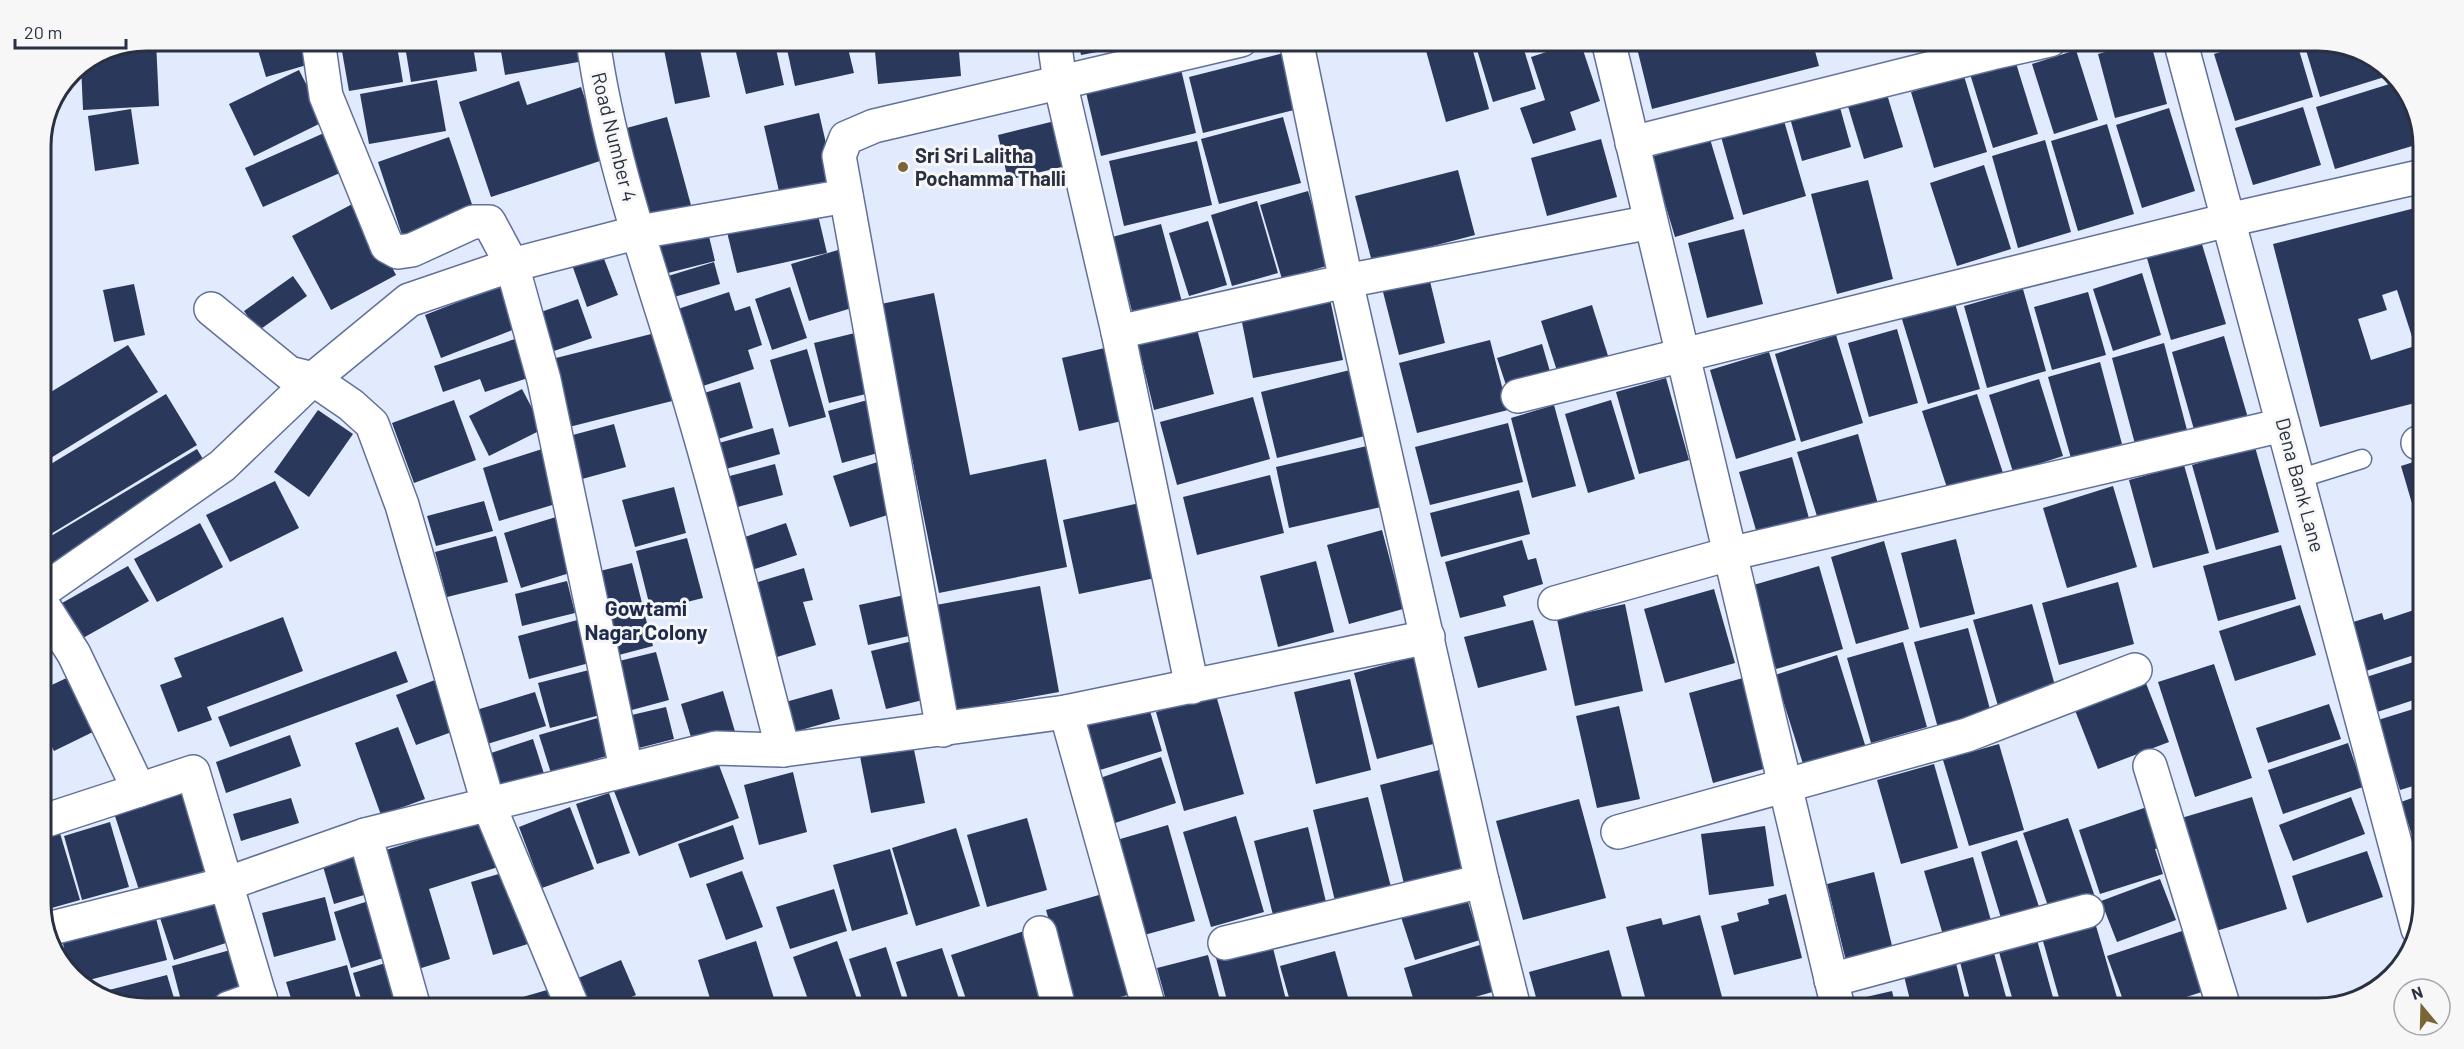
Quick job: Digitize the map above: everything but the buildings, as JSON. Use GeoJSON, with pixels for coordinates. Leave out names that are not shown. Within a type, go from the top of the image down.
{"type":"FeatureCollection","features":[{"type":"Feature","properties":{"kind":"street"},"geometry":{"type":"LineString","coordinates":[[320,51],[326,96],[387,246],[398,252],[412,250],[473,222],[489,222],[512,265],[544,380],[626,768]]}},
{"type":"Feature","properties":{"kind":"street","name":"Road Number 4"},"geometry":{"type":"LineString","coordinates":[[594,51],[598,77],[617,158],[697,422],[783,750]]}},
{"type":"Feature","properties":{"kind":"street"},"geometry":{"type":"LineString","coordinates":[[1056,51],[1060,82],[1118,332],[1192,687]]}},
{"type":"Feature","properties":{"kind":"street"},"geometry":{"type":"LineString","coordinates":[[943,730],[839,156],[846,138],[874,126],[1194,51]]}},
{"type":"Feature","properties":{"kind":"street"},"geometry":{"type":"LineString","coordinates":[[1298,51],[1346,281],[1482,881],[1511,998]]}},
{"type":"Feature","properties":{"kind":"street"},"geometry":{"type":"LineString","coordinates":[[1611,51],[1834,994],[2087,911]]}},
{"type":"Feature","properties":{"kind":"street"},"geometry":{"type":"LineString","coordinates":[[1632,143],[1975,51]]}},
{"type":"Feature","properties":{"kind":"street","name":"Dena Bank Lane"},"geometry":{"type":"LineString","coordinates":[[2183,51],[2412,908]]}},
{"type":"Feature","properties":{"kind":"street"},"geometry":{"type":"LineString","coordinates":[[1518,396],[2228,220],[2413,178]]}},
{"type":"Feature","properties":{"kind":"street"},"geometry":{"type":"LineString","coordinates":[[51,585],[222,466],[313,379],[409,300],[512,265],[639,232],[846,196]]}},
{"type":"Feature","properties":{"kind":"street"},"geometry":{"type":"LineString","coordinates":[[1118,332],[1346,281],[1651,222]]}},
{"type":"Feature","properties":{"kind":"street"},"geometry":{"type":"LineString","coordinates":[[211,309],[289,373],[313,379],[351,405],[372,424],[402,505],[488,803],[569,998]]}},
{"type":"Feature","properties":{"kind":"street"},"geometry":{"type":"LineString","coordinates":[[1555,603],[1730,554],[2283,425]]}},
{"type":"Feature","properties":{"kind":"street"},"geometry":{"type":"LineString","coordinates":[[51,618],[74,654],[139,790]]}},
{"type":"Feature","properties":{"kind":"street"},"geometry":{"type":"LineString","coordinates":[[54,928],[226,884],[365,835],[626,768],[716,748],[783,750],[1066,712],[1428,637]]}},
{"type":"Feature","properties":{"kind":"street"},"geometry":{"type":"LineString","coordinates":[[1618,832],[1967,735],[2135,670]]}},
{"type":"Feature","properties":{"kind":"street"},"geometry":{"type":"LineString","coordinates":[[1066,712],[1146,998]]}},
{"type":"Feature","properties":{"kind":"street"},"geometry":{"type":"LineString","coordinates":[[2150,766],[2221,998]]}},
{"type":"Feature","properties":{"kind":"street"},"geometry":{"type":"LineString","coordinates":[[51,819],[193,772],[260,998]]}},
{"type":"Feature","properties":{"kind":"street"},"geometry":{"type":"LineString","coordinates":[[365,835],[411,998]]}},
{"type":"Feature","properties":{"kind":"street"},"geometry":{"type":"LineString","coordinates":[[1225,942],[1482,881]]}},
{"type":"Feature","properties":{"kind":"street"},"geometry":{"type":"LineString","coordinates":[[1040,933],[1056,998]]}},
{"type":"Feature","properties":{"kind":"lane"},"geometry":{"type":"LineString","coordinates":[[2298,479],[2362,459]]}},
{"type":"Feature","properties":{"kind":"place","name":"Sri Sri Lalitha Pochamma Thalli"},"geometry":{"type":"Point","coordinates":[903,167]}},
{"type":"Feature","properties":{"kind":"district","name":"Gowtami Nagar Colony"},"geometry":{"type":"Point","coordinates":[646,621]}}]}
